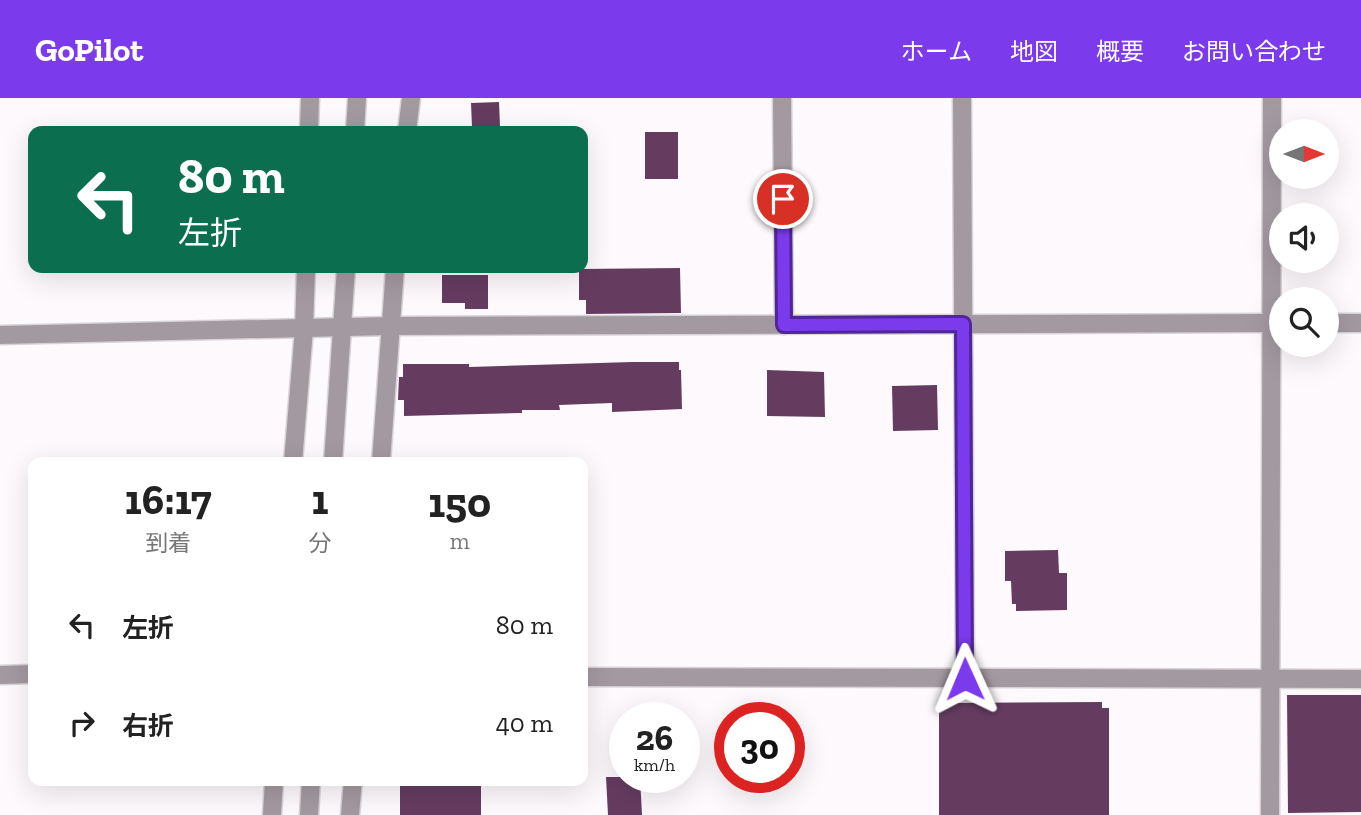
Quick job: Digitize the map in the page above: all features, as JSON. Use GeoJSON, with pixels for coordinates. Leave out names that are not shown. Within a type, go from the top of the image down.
{"type":"FeatureCollection","features":[{"type":"Feature","properties":{"kind":"street"},"geometry":{"type":"LineString","coordinates":[[309,126],[310,98]]}},
{"type":"Feature","properties":{"kind":"street"},"geometry":{"type":"LineString","coordinates":[[355,126],[357,98]]}},
{"type":"Feature","properties":{"kind":"street"},"geometry":{"type":"LineString","coordinates":[[408,126],[411,98]]}},
{"type":"Feature","properties":{"kind":"street"},"geometry":{"type":"LineString","coordinates":[[782,98],[784,325]]}},
{"type":"Feature","properties":{"kind":"street"},"geometry":{"type":"LineString","coordinates":[[962,98],[965,679]]}},
{"type":"Feature","properties":{"kind":"street"},"geometry":{"type":"LineString","coordinates":[[1272,98],[1276,287]]}},
{"type":"Feature","properties":{"kind":"street"},"geometry":{"type":"LineString","coordinates":[[293,457],[306,273]]}},
{"type":"Feature","properties":{"kind":"street"},"geometry":{"type":"LineString","coordinates":[[333,457],[346,273]]}},
{"type":"Feature","properties":{"kind":"street"},"geometry":{"type":"LineString","coordinates":[[382,457],[395,273]]}},
{"type":"Feature","properties":{"kind":"street"},"geometry":{"type":"LineString","coordinates":[[0,335],[390,326],[1269,323]]}},
{"type":"Feature","properties":{"kind":"street"},"geometry":{"type":"LineString","coordinates":[[1339,323],[1361,323]]}},
{"type":"Feature","properties":{"kind":"street"},"geometry":{"type":"LineString","coordinates":[[1270,815],[1277,357]]}},
{"type":"Feature","properties":{"kind":"street"},"geometry":{"type":"LineString","coordinates":[[0,675],[28,674]]}},
{"type":"Feature","properties":{"kind":"street"},"geometry":{"type":"LineString","coordinates":[[588,677],[1361,679]]}},
{"type":"Feature","properties":{"kind":"street"},"geometry":{"type":"LineString","coordinates":[[272,815],[274,786]]}},
{"type":"Feature","properties":{"kind":"street"},"geometry":{"type":"LineString","coordinates":[[309,815],[311,786]]}},
{"type":"Feature","properties":{"kind":"street"},"geometry":{"type":"LineString","coordinates":[[350,815],[352,786]]}},
{"type":"Feature","properties":{"kind":"building"},"geometry":{"type":"Polygon","coordinates":[[[499,102],[500,126],[472,126],[471,103],[499,102]]]}},
{"type":"Feature","properties":{"kind":"building"},"geometry":{"type":"Polygon","coordinates":[[[645,132],[678,132],[678,179],[645,179],[645,132]]]}},
{"type":"Feature","properties":{"kind":"building"},"geometry":{"type":"Polygon","coordinates":[[[680,268],[681,313],[586,314],[586,300],[579,300],[579,273],[588,273],[588,269],[680,268]]]}},
{"type":"Feature","properties":{"kind":"building"},"geometry":{"type":"Polygon","coordinates":[[[442,275],[488,275],[488,309],[465,309],[465,303],[442,303],[442,275]]]}},
{"type":"Feature","properties":{"kind":"building"},"geometry":{"type":"Polygon","coordinates":[[[679,362],[682,409],[612,412],[612,403],[559,405],[560,410],[522,410],[522,413],[404,416],[404,400],[398,400],[399,377],[403,377],[403,364],[469,364],[469,367],[679,362]]]}},
{"type":"Feature","properties":{"kind":"building"},"geometry":{"type":"Polygon","coordinates":[[[767,370],[824,372],[825,417],[767,416],[767,370]]]}},
{"type":"Feature","properties":{"kind":"building"},"geometry":{"type":"Polygon","coordinates":[[[937,385],[938,430],[893,431],[892,386],[937,385]]]}},
{"type":"Feature","properties":{"kind":"building"},"geometry":{"type":"Polygon","coordinates":[[[1058,550],[1059,573],[1067,573],[1067,610],[1016,611],[1016,604],[1012,604],[1011,581],[1005,581],[1005,551],[1058,550]]]}},
{"type":"Feature","properties":{"kind":"building"},"geometry":{"type":"Polygon","coordinates":[[[1287,695],[1361,695],[1361,812],[1288,813],[1287,695]]]}},
{"type":"Feature","properties":{"kind":"building"},"geometry":{"type":"Polygon","coordinates":[[[1102,702],[1102,708],[1109,708],[1109,815],[939,815],[939,709],[945,709],[945,703],[1102,702]]]}},
{"type":"Feature","properties":{"kind":"building"},"geometry":{"type":"Polygon","coordinates":[[[606,777],[609,777],[609,793],[641,793],[642,815],[608,815],[606,777]]]}},
{"type":"Feature","properties":{"kind":"building"},"geometry":{"type":"Polygon","coordinates":[[[400,786],[481,786],[481,815],[400,815],[400,786]]]}},
{"type":"Feature","properties":{"kind":"route"},"geometry":{"type":"LineString","coordinates":[[783,199],[784,325],[963,324],[965,679]]}}]}
